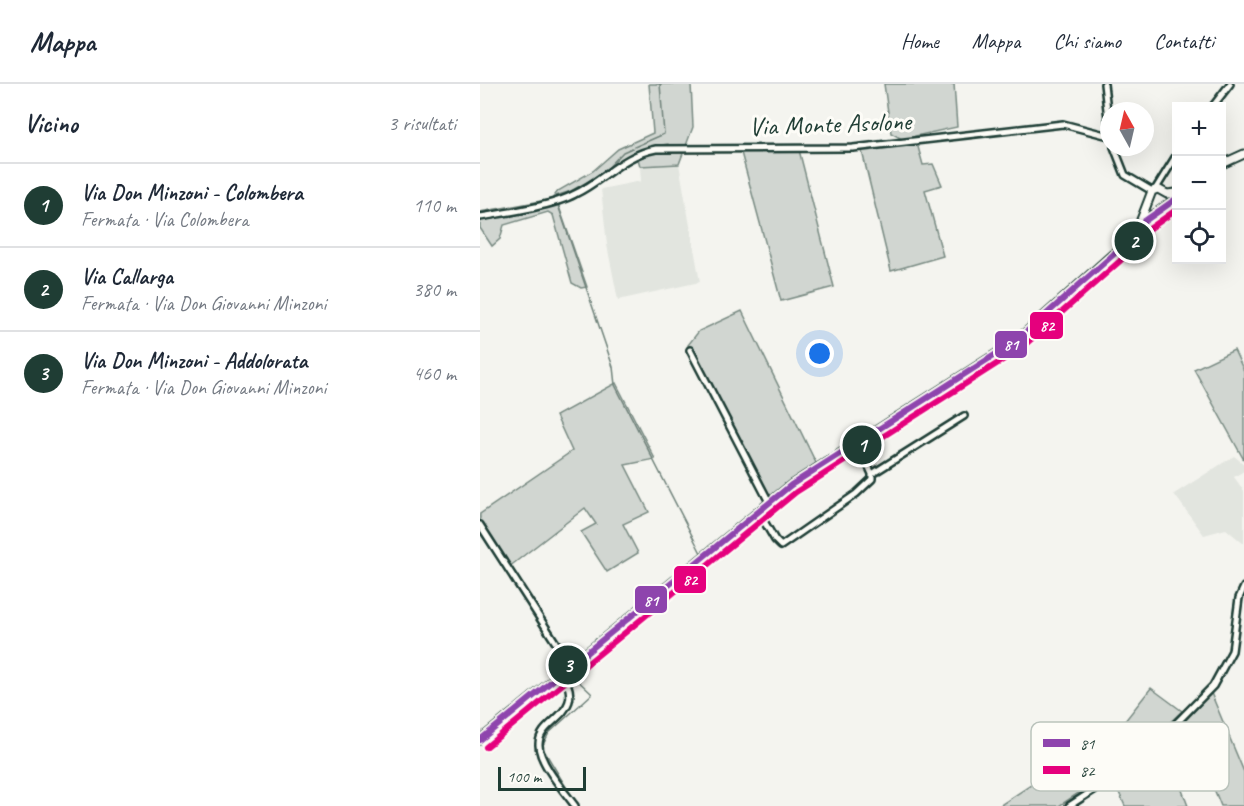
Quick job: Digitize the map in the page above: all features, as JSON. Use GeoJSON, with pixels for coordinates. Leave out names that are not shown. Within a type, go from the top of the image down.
{"type":"FeatureCollection","features":[{"type":"Feature","properties":{"kind":"street"},"geometry":{"type":"LineString","coordinates":[[1104,84],[1106,102]]}},
{"type":"Feature","properties":{"kind":"street"},"geometry":{"type":"LineString","coordinates":[[1216,102],[1230,84]]}},
{"type":"Feature","properties":{"kind":"street","name":"Via Monte Asolone"},"geometry":{"type":"LineString","coordinates":[[480,217],[565,199],[583,190],[630,157],[656,148],[853,148],[1063,124],[1100,134]]}},
{"type":"Feature","properties":{"kind":"street"},"geometry":{"type":"LineString","coordinates":[[1226,162],[1244,154]]}},
{"type":"Feature","properties":{"kind":"street"},"geometry":{"type":"LineString","coordinates":[[1117,156],[1125,176],[1152,192],[1172,193]]}},
{"type":"Feature","properties":{"kind":"street"},"geometry":{"type":"LineString","coordinates":[[1139,225],[1152,192],[1172,162]]}},
{"type":"Feature","properties":{"kind":"street"},"geometry":{"type":"LineString","coordinates":[[1162,178],[1168,203]]}},
{"type":"Feature","properties":{"kind":"street"},"geometry":{"type":"LineString","coordinates":[[480,740],[769,502],[812,470],[960,379],[1015,342],[1114,254],[1139,225],[1172,201]]}},
{"type":"Feature","properties":{"kind":"street"},"geometry":{"type":"LineString","coordinates":[[1148,203],[1152,209],[1159,210]]}},
{"type":"Feature","properties":{"kind":"street"},"geometry":{"type":"LineString","coordinates":[[690,350],[769,502]]}},
{"type":"Feature","properties":{"kind":"street"},"geometry":{"type":"LineString","coordinates":[[872,474],[964,416]]}},
{"type":"Feature","properties":{"kind":"street"},"geometry":{"type":"LineString","coordinates":[[758,511],[781,546],[856,494],[872,479],[872,474],[856,442]]}},
{"type":"Feature","properties":{"kind":"street"},"geometry":{"type":"LineString","coordinates":[[480,525],[570,665]]}},
{"type":"Feature","properties":{"kind":"street"},"geometry":{"type":"LineString","coordinates":[[1178,722],[1213,687],[1232,651],[1239,598],[1244,587]]}},
{"type":"Feature","properties":{"kind":"street"},"geometry":{"type":"LineString","coordinates":[[561,672],[569,685],[569,699],[560,717],[542,735],[539,745],[547,766],[575,806]]}},
{"type":"Feature","properties":{"kind":"street"},"geometry":{"type":"LineString","coordinates":[[1069,806],[1092,791]]}},
{"type":"Feature","properties":{"kind":"shaded area"},"geometry":{"type":"Polygon","coordinates":[[[649,84],[691,84],[693,127],[679,164],[640,166],[637,155],[670,150],[668,144],[650,147],[622,160],[585,184],[556,198],[587,287],[581,288],[572,283],[553,215],[548,212],[504,225],[500,239],[492,246],[480,228],[480,212],[552,199],[558,191],[593,171],[618,149],[653,133],[649,84]]]}},
{"type":"Feature","properties":{"kind":"shaded area"},"geometry":{"type":"Polygon","coordinates":[[[884,84],[954,84],[957,127],[915,136],[923,165],[933,164],[942,185],[925,190],[943,256],[891,271],[861,147],[904,140],[891,133],[884,84]]]}},
{"type":"Feature","properties":{"kind":"shaded area"},"geometry":{"type":"Polygon","coordinates":[[[739,145],[798,146],[834,287],[781,301],[739,145]]]}},
{"type":"Feature","properties":{"kind":"shaded area"},"geometry":{"type":"Polygon","coordinates":[[[679,164],[700,282],[618,300],[607,245],[601,189],[641,181],[640,166],[679,164]]]}},
{"type":"Feature","properties":{"kind":"shaded area"},"geometry":{"type":"Polygon","coordinates":[[[742,311],[816,463],[770,497],[751,469],[688,345],[699,331],[742,311]]]}},
{"type":"Feature","properties":{"kind":"shaded area"},"geometry":{"type":"Polygon","coordinates":[[[1234,350],[1244,371],[1244,460],[1194,369],[1234,350]]]}},
{"type":"Feature","properties":{"kind":"shaded area"},"geometry":{"type":"Polygon","coordinates":[[[616,383],[655,459],[625,465],[649,512],[623,524],[638,553],[607,572],[581,532],[596,524],[585,508],[509,567],[480,522],[480,514],[572,451],[556,416],[616,383]]]}},
{"type":"Feature","properties":{"kind":"shaded area"},"geometry":{"type":"Polygon","coordinates":[[[1234,456],[1244,464],[1244,471],[1234,477],[1244,491],[1244,544],[1226,529],[1204,535],[1174,494],[1234,456]]]}},
{"type":"Feature","properties":{"kind":"shaded area"},"geometry":{"type":"Polygon","coordinates":[[[1151,688],[1182,711],[1170,722],[1124,722],[1151,688]]]}},
{"type":"Feature","properties":{"kind":"shaded area"},"geometry":{"type":"Polygon","coordinates":[[[1211,693],[1223,722],[1187,722],[1186,720],[1211,693]]]}},
{"type":"Feature","properties":{"kind":"shaded area"},"geometry":{"type":"Polygon","coordinates":[[[1229,736],[1244,772],[1244,806],[1221,806],[1215,791],[1229,791],[1229,736]]]}},
{"type":"Feature","properties":{"kind":"shaded area"},"geometry":{"type":"Polygon","coordinates":[[[1031,785],[1031,791],[1082,791],[1059,806],[999,806],[1031,785]]]}},
{"type":"Feature","properties":{"kind":"shaded area"},"geometry":{"type":"Polygon","coordinates":[[[1118,791],[1182,791],[1188,806],[1125,806],[1118,791]]]}},
{"type":"Feature","properties":{"kind":"waterway"},"geometry":{"type":"LineString","coordinates":[[556,196],[571,191],[603,173],[623,152],[664,134],[660,84]]}},
{"type":"Feature","properties":{"kind":"waterway"},"geometry":{"type":"LineString","coordinates":[[558,205],[613,367],[615,385],[702,555]]}},
{"type":"Feature","properties":{"kind":"waterway"},"geometry":{"type":"LineString","coordinates":[[572,797],[542,747],[549,733],[592,694],[571,674],[706,561],[705,559]]}},
{"type":"Feature","properties":{"kind":"transit line","name":"81"},"geometry":{"type":"LineString","coordinates":[[480,740],[791,485],[1015,342],[1114,254],[1139,225],[1172,202]]}},
{"type":"Feature","properties":{"kind":"transit line","name":"82"},"geometry":{"type":"LineString","coordinates":[[486,747],[796,492],[1020,349],[1120,261],[1145,232],[1172,213]]}},
{"type":"Feature","properties":{"kind":"place","name":"Via Callarga"},"geometry":{"type":"Point","coordinates":[1134,241]}},
{"type":"Feature","properties":{"kind":"place","name":"Via Don Minzoni - Colombera"},"geometry":{"type":"Point","coordinates":[862,445]}},
{"type":"Feature","properties":{"kind":"place","name":"Via Don Minzoni - Addolorata"},"geometry":{"type":"Point","coordinates":[568,665]}}]}
